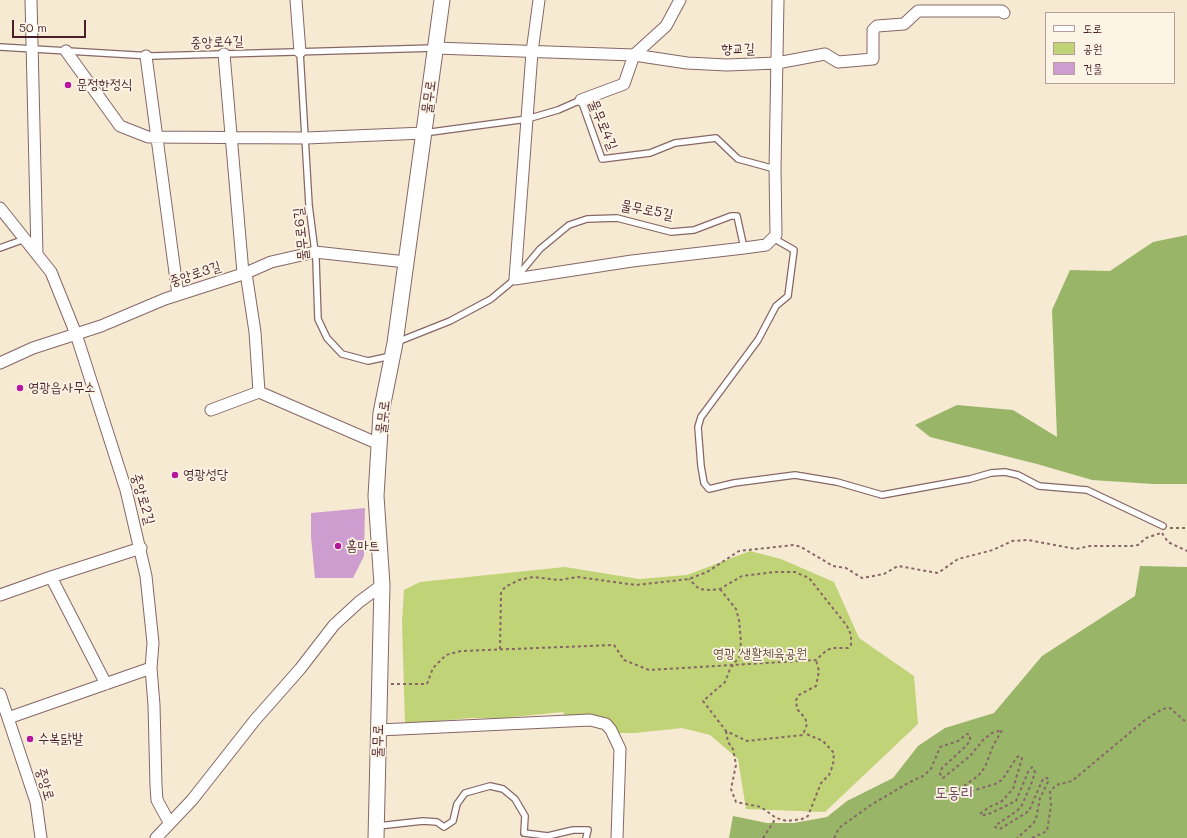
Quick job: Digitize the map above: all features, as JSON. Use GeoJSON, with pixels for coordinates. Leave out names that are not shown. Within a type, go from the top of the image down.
{"type":"FeatureCollection","features":[{"type":"Feature","properties":{"kind":"main road","name":"물무로"},"geometry":{"type":"LineString","coordinates":[[376,832],[382,585],[376,496],[381,413],[394,349],[442,0]]}},
{"type":"Feature","properties":{"kind":"street"},"geometry":{"type":"LineString","coordinates":[[32,0],[37,254]]}},
{"type":"Feature","properties":{"kind":"street"},"geometry":{"type":"LineString","coordinates":[[296,0],[300,52]]}},
{"type":"Feature","properties":{"kind":"street"},"geometry":{"type":"LineString","coordinates":[[515,279],[532,52],[539,0]]}},
{"type":"Feature","properties":{"kind":"street"},"geometry":{"type":"LineString","coordinates":[[581,100],[624,84],[634,55],[666,26],[680,0]]}},
{"type":"Feature","properties":{"kind":"street"},"geometry":{"type":"LineString","coordinates":[[773,238],[776,235],[775,169],[778,0]]}},
{"type":"Feature","properties":{"kind":"street","name":"향교길"},"geometry":{"type":"LineString","coordinates":[[435,48],[634,55],[688,64],[728,65],[777,63],[825,54],[838,62],[872,59],[872,30],[877,26],[904,24],[918,11],[1002,11],[1004,13]]}},
{"type":"Feature","properties":{"kind":"street"},"geometry":{"type":"LineString","coordinates":[[66,51],[120,126],[148,137],[306,138],[424,133]]}},
{"type":"Feature","properties":{"kind":"street"},"geometry":{"type":"LineString","coordinates":[[224,54],[244,273],[255,332],[259,392]]}},
{"type":"Feature","properties":{"kind":"street"},"geometry":{"type":"LineString","coordinates":[[146,56],[178,295]]}},
{"type":"Feature","properties":{"kind":"street","name":"중앙로2길"},"geometry":{"type":"LineString","coordinates":[[0,208],[50,272],[76,334],[126,490],[141,548],[151,620],[153,643],[151,668],[154,705],[157,800],[169,822]]}},
{"type":"Feature","properties":{"kind":"street","name":"물무로5길"},"geometry":{"type":"LineString","coordinates":[[515,279],[632,261],[766,245],[773,238]]}},
{"type":"Feature","properties":{"kind":"street","name":"중앙로3길"},"geometry":{"type":"LineString","coordinates":[[0,363],[33,348],[76,334],[178,295],[272,262],[315,252],[406,262]]}},
{"type":"Feature","properties":{"kind":"street"},"geometry":{"type":"LineString","coordinates":[[211,410],[259,392],[379,444]]}},
{"type":"Feature","properties":{"kind":"street"},"geometry":{"type":"LineString","coordinates":[[0,594],[141,548]]}},
{"type":"Feature","properties":{"kind":"street"},"geometry":{"type":"LineString","coordinates":[[51,577],[106,684]]}},
{"type":"Feature","properties":{"kind":"street"},"geometry":{"type":"LineString","coordinates":[[156,838],[169,822],[192,800],[255,720],[300,670],[334,625],[359,602],[382,585]]}},
{"type":"Feature","properties":{"kind":"street"},"geometry":{"type":"LineString","coordinates":[[8,718],[151,668]]}},
{"type":"Feature","properties":{"kind":"street","name":"중앙로"},"geometry":{"type":"LineString","coordinates":[[0,694],[36,802],[41,838]]}},
{"type":"Feature","properties":{"kind":"street"},"geometry":{"type":"LineString","coordinates":[[379,730],[590,720],[606,724],[611,730],[620,749],[617,838]]}},
{"type":"Feature","properties":{"kind":"lane","name":"중앙로4길"},"geometry":{"type":"LineString","coordinates":[[0,47],[146,56],[435,48]]}},
{"type":"Feature","properties":{"kind":"lane","name":"물무로6길"},"geometry":{"type":"LineString","coordinates":[[300,52],[309,205],[315,252],[318,319],[327,338],[342,354],[368,361],[394,349]]}},
{"type":"Feature","properties":{"kind":"lane","name":"물무로4길"},"geometry":{"type":"LineString","coordinates":[[424,133],[527,119],[558,110],[581,100],[602,159],[650,153],[676,143],[716,138],[738,159],[775,169]]}},
{"type":"Feature","properties":{"kind":"lane","name":"물무로5길"},"geometry":{"type":"LineString","coordinates":[[394,349],[490,299],[515,279],[540,249],[568,225],[587,219],[617,218],[671,232],[694,230],[732,216],[737,216],[744,248]]}},
{"type":"Feature","properties":{"kind":"lane"},"geometry":{"type":"LineString","coordinates":[[773,238],[794,250],[788,296],[776,306],[758,340],[701,417],[698,427],[701,466],[704,483],[709,489],[734,483],[795,475],[837,482],[882,495],[970,479],[991,473],[1005,472],[1018,475],[1039,486],[1087,490],[1156,524],[1162,529]]}},
{"type":"Feature","properties":{"kind":"lane"},"geometry":{"type":"LineString","coordinates":[[0,248],[25,239]]}},
{"type":"Feature","properties":{"kind":"lane"},"geometry":{"type":"LineString","coordinates":[[376,832],[423,821],[437,822],[444,827],[453,821],[457,804],[465,793],[490,786],[503,789],[515,799],[525,816],[524,833],[548,836],[573,830],[588,830],[586,838]]}},
{"type":"Feature","properties":{"kind":"path"},"geometry":{"type":"LineString","coordinates":[[1156,524],[1162,529],[1168,542],[1187,551]]}},
{"type":"Feature","properties":{"kind":"path"},"geometry":{"type":"LineString","coordinates":[[500,649],[501,593],[505,587],[519,580],[533,577],[559,580],[578,577],[636,584],[689,579],[707,572],[739,552],[757,548],[794,545],[801,547],[833,566],[846,568],[862,578],[884,574],[898,566],[938,573],[958,560],[993,550],[1012,541],[1028,540],[1076,549],[1090,546],[1131,546],[1138,545],[1146,538],[1162,529],[1187,528]]}},
{"type":"Feature","properties":{"kind":"path"},"geometry":{"type":"LineString","coordinates":[[380,685],[427,684],[433,668],[446,655],[461,651],[614,645],[624,660],[649,670],[816,660],[827,650],[833,648],[848,648],[851,645],[851,635],[847,626],[809,578],[795,572],[775,572],[742,576],[720,589],[699,589],[689,579]]}},
{"type":"Feature","properties":{"kind":"path"},"geometry":{"type":"LineString","coordinates":[[720,589],[731,600],[740,620],[741,642],[739,657],[730,669],[725,682],[703,701],[726,731],[747,741],[803,735],[807,724],[805,718],[797,709],[796,700],[799,695],[816,686],[819,671],[816,660]]}},
{"type":"Feature","properties":{"kind":"path"},"geometry":{"type":"LineString","coordinates":[[1032,838],[1047,831],[1051,806],[1050,792],[1056,785],[1072,780],[1146,720],[1162,709],[1170,708],[1187,723]]}},
{"type":"Feature","properties":{"kind":"path"},"geometry":{"type":"LineString","coordinates":[[834,838],[839,828],[871,805],[923,776],[931,769],[940,747],[958,741],[967,734],[970,735],[970,741],[965,747],[942,768],[940,774],[943,778],[970,756],[983,740],[992,733],[1002,730],[993,746],[985,767],[978,776],[958,790],[965,793],[996,784],[1002,780],[1017,757],[1020,756],[1022,758],[1013,789],[1000,802],[988,807],[980,814],[984,815],[991,813],[1016,801],[1028,772],[1032,767],[1035,772],[1022,805],[995,827],[1000,829],[1029,811],[1042,781],[1044,778],[1047,778],[1049,780],[1040,798],[1036,819],[1033,824],[1018,838]]}},
{"type":"Feature","properties":{"kind":"path"},"geometry":{"type":"LineString","coordinates":[[726,731],[728,742],[733,748],[736,765],[731,789],[736,802],[761,807],[776,818],[787,821],[795,821],[808,816],[821,783],[828,775],[833,765],[834,752],[823,741],[804,732]]}},
{"type":"Feature","properties":{"kind":"path"},"geometry":{"type":"LineString","coordinates":[[763,838],[776,818]]}},
{"type":"Feature","properties":{"kind":"green space"},"geometry":{"type":"Polygon","coordinates":[[[1187,235],[1187,484],[1153,484],[1092,480],[1037,464],[930,437],[915,425],[957,405],[1013,410],[1057,437],[1052,310],[1070,270],[1110,271],[1153,242],[1187,235]]]}},
{"type":"Feature","properties":{"kind":"green space","name":"영광 생활체육공원"},"geometry":{"type":"Polygon","coordinates":[[[750,551],[781,559],[834,582],[859,638],[914,676],[918,724],[825,812],[746,809],[738,759],[710,735],[682,728],[635,733],[615,733],[608,720],[570,725],[563,712],[502,718],[471,718],[405,724],[402,622],[404,590],[420,582],[565,567],[639,579],[687,575],[750,551]]]}},
{"type":"Feature","properties":{"kind":"green space"},"geometry":{"type":"Polygon","coordinates":[[[1140,566],[1187,567],[1187,838],[729,838],[733,816],[767,823],[794,823],[827,817],[847,801],[893,778],[918,746],[945,728],[994,713],[1042,656],[1135,596],[1140,566]]]}},
{"type":"Feature","properties":{"kind":"building","name":"홈마트"},"geometry":{"type":"Polygon","coordinates":[[[365,508],[364,556],[353,578],[315,578],[311,537],[311,513],[365,508]]]}},
{"type":"Feature","properties":{"kind":"place","name":"문정한정식"},"geometry":{"type":"Point","coordinates":[68,85]}},
{"type":"Feature","properties":{"kind":"place","name":"영광읍사무소"},"geometry":{"type":"Point","coordinates":[20,388]}},
{"type":"Feature","properties":{"kind":"place","name":"영광성당"},"geometry":{"type":"Point","coordinates":[175,475]}},
{"type":"Feature","properties":{"kind":"place","name":"홈마트"},"geometry":{"type":"Point","coordinates":[338,546]}},
{"type":"Feature","properties":{"kind":"place","name":"수복닭발"},"geometry":{"type":"Point","coordinates":[30,739]}},
{"type":"Feature","properties":{"kind":"district","name":"도동리"},"geometry":{"type":"Point","coordinates":[954,793]}}]}
